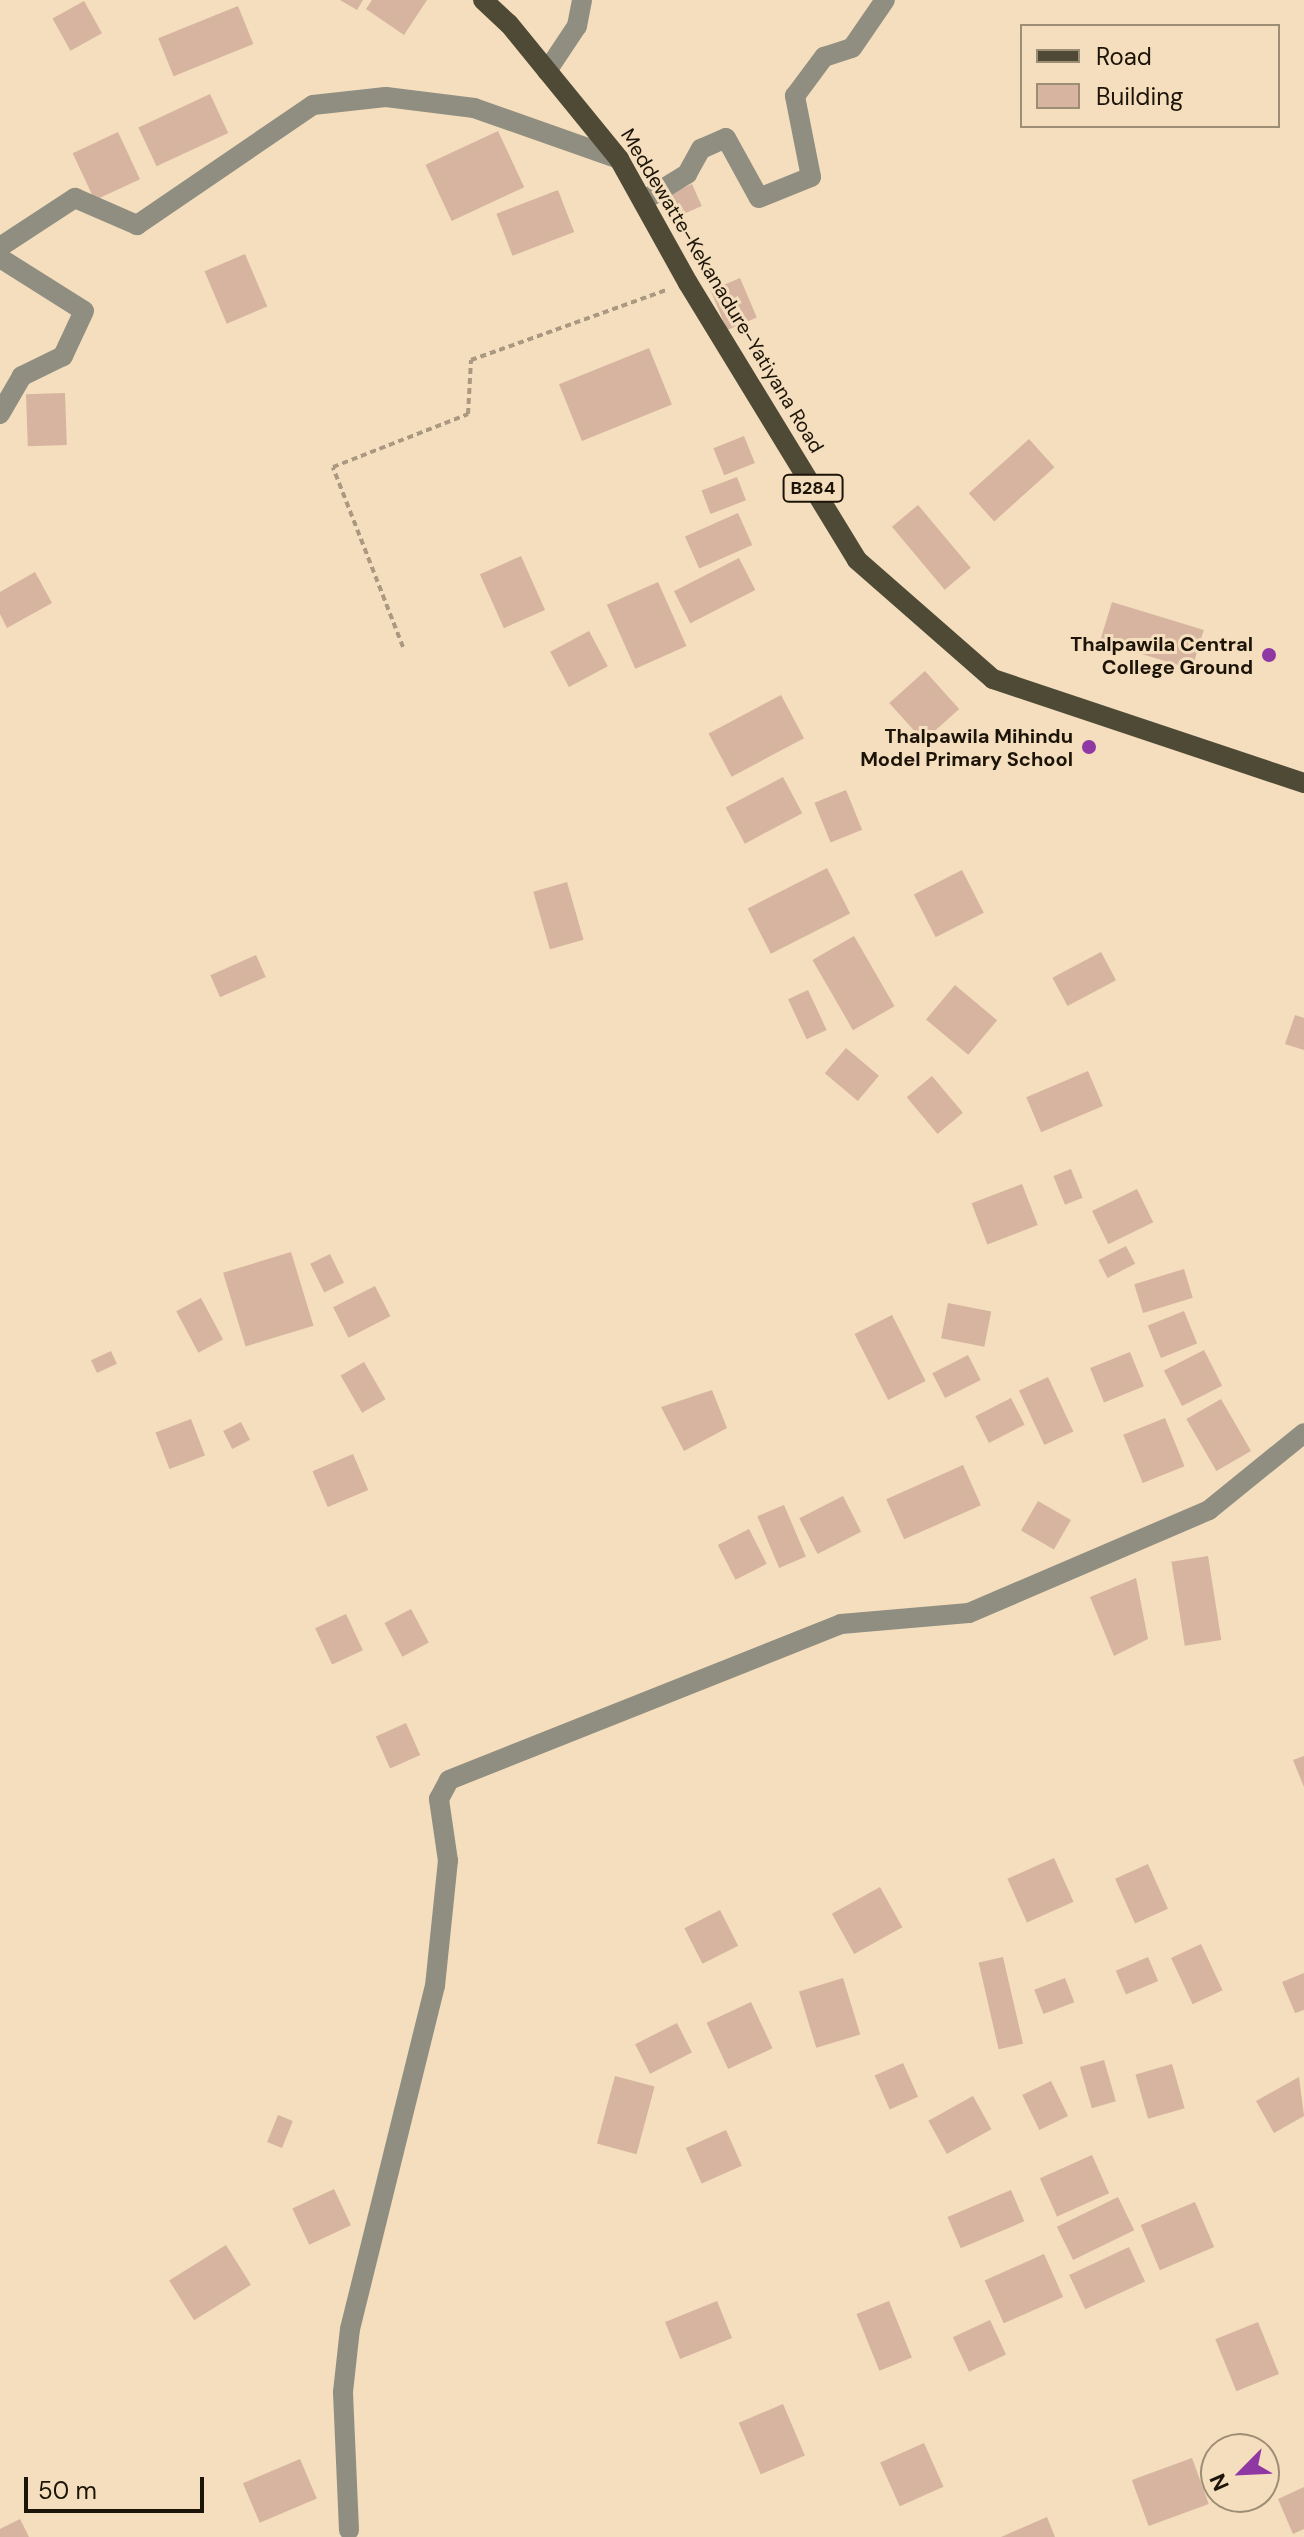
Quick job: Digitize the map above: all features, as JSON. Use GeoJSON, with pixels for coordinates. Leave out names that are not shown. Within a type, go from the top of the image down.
{"type":"FeatureCollection","features":[{"type":"Feature","properties":{"kind":"main road","name":"Meddewatte-Kekanadure-Yatiyana Road"},"geometry":{"type":"LineString","coordinates":[[483,0],[547,71],[619,159],[688,283],[857,560],[993,679],[1304,783]]}},
{"type":"Feature","properties":{"kind":"street"},"geometry":{"type":"LineString","coordinates":[[547,71],[577,26],[582,0]]}},
{"type":"Feature","properties":{"kind":"street"},"geometry":{"type":"LineString","coordinates":[[643,201],[687,174],[701,149],[726,138],[759,198],[811,177],[795,96],[824,57],[852,48],[885,0]]}},
{"type":"Feature","properties":{"kind":"street"},"geometry":{"type":"LineString","coordinates":[[0,247],[75,198],[137,225],[313,105],[386,97],[474,108],[619,159]]}},
{"type":"Feature","properties":{"kind":"street"},"geometry":{"type":"LineString","coordinates":[[0,258],[84,311],[63,356],[22,376],[0,414]]}},
{"type":"Feature","properties":{"kind":"street"},"geometry":{"type":"LineString","coordinates":[[349,2530],[343,2392],[350,2329],[435,1986],[448,1861],[439,1799],[449,1780],[841,1624],[969,1613],[1209,1510],[1304,1433]]}},
{"type":"Feature","properties":{"kind":"path"},"geometry":{"type":"LineString","coordinates":[[403,647],[333,467],[468,414],[471,360],[688,283]]}},
{"type":"Feature","properties":{"kind":"building"},"geometry":{"type":"Polygon","coordinates":[[[340,0],[363,0],[357,10],[340,0]]]}},
{"type":"Feature","properties":{"kind":"building"},"geometry":{"type":"Polygon","coordinates":[[[372,0],[427,0],[404,35],[366,9],[372,0]]]}},
{"type":"Feature","properties":{"kind":"building"},"geometry":{"type":"Polygon","coordinates":[[[84,1],[102,33],[70,51],[53,18],[84,1]]]}},
{"type":"Feature","properties":{"kind":"building"},"geometry":{"type":"Polygon","coordinates":[[[238,6],[253,44],[174,76],[158,38],[238,6]]]}},
{"type":"Feature","properties":{"kind":"building"},"geometry":{"type":"Polygon","coordinates":[[[210,94],[228,133],[157,166],[138,127],[210,94]]]}},
{"type":"Feature","properties":{"kind":"building"},"geometry":{"type":"Polygon","coordinates":[[[498,131],[524,187],[452,221],[425,165],[498,131]]]}},
{"type":"Feature","properties":{"kind":"building"},"geometry":{"type":"Polygon","coordinates":[[[118,132],[140,179],[95,200],[73,153],[118,132]]]}},
{"type":"Feature","properties":{"kind":"building"},"geometry":{"type":"Polygon","coordinates":[[[692,184],[702,206],[679,216],[669,194],[692,184]]]}},
{"type":"Feature","properties":{"kind":"building"},"geometry":{"type":"Polygon","coordinates":[[[558,190],[574,232],[513,256],[496,214],[558,190]]]}},
{"type":"Feature","properties":{"kind":"building"},"geometry":{"type":"Polygon","coordinates":[[[245,254],[267,306],[227,324],[204,271],[245,254]]]}},
{"type":"Feature","properties":{"kind":"building"},"geometry":{"type":"Polygon","coordinates":[[[740,278],[757,318],[727,330],[711,291],[740,278]]]}},
{"type":"Feature","properties":{"kind":"building"},"geometry":{"type":"Polygon","coordinates":[[[649,348],[672,405],[582,441],[559,384],[649,348]]]}},
{"type":"Feature","properties":{"kind":"building"},"geometry":{"type":"Polygon","coordinates":[[[65,393],[67,445],[28,446],[26,394],[65,393]]]}},
{"type":"Feature","properties":{"kind":"building"},"geometry":{"type":"Polygon","coordinates":[[[744,436],[755,463],[724,475],[713,448],[744,436]]]}},
{"type":"Feature","properties":{"kind":"building"},"geometry":{"type":"Polygon","coordinates":[[[1029,439],[1054,467],[994,521],[969,493],[1029,439]]]}},
{"type":"Feature","properties":{"kind":"building"},"geometry":{"type":"Polygon","coordinates":[[[737,477],[746,500],[710,514],[702,491],[737,477]]]}},
{"type":"Feature","properties":{"kind":"building"},"geometry":{"type":"Polygon","coordinates":[[[918,505],[971,568],[945,590],[892,527],[918,505]]]}},
{"type":"Feature","properties":{"kind":"building"},"geometry":{"type":"Polygon","coordinates":[[[738,513],[752,545],[699,569],[685,537],[738,513]]]}},
{"type":"Feature","properties":{"kind":"building"},"geometry":{"type":"Polygon","coordinates":[[[521,556],[545,610],[504,628],[480,574],[521,556]]]}},
{"type":"Feature","properties":{"kind":"building"},"geometry":{"type":"Polygon","coordinates":[[[739,558],[755,590],[690,623],[674,591],[739,558]]]}},
{"type":"Feature","properties":{"kind":"building"},"geometry":{"type":"Polygon","coordinates":[[[35,572],[52,603],[7,628],[0,614],[0,592],[35,572]]]}},
{"type":"Feature","properties":{"kind":"building"},"geometry":{"type":"Polygon","coordinates":[[[658,582],[686,646],[635,669],[607,605],[658,582]]]}},
{"type":"Feature","properties":{"kind":"building"},"geometry":{"type":"Polygon","coordinates":[[[1112,602],[1204,630],[1192,669],[1100,641],[1112,602]]]}},
{"type":"Feature","properties":{"kind":"building"},"geometry":{"type":"Polygon","coordinates":[[[589,631],[608,666],[569,687],[550,652],[589,631]]]}},
{"type":"Feature","properties":{"kind":"building"},"geometry":{"type":"Polygon","coordinates":[[[925,671],[959,709],[923,741],[889,703],[925,671]]]}},
{"type":"Feature","properties":{"kind":"building"},"geometry":{"type":"Polygon","coordinates":[[[781,695],[804,738],[732,777],[709,733],[781,695]]]}},
{"type":"Feature","properties":{"kind":"building"},"geometry":{"type":"Polygon","coordinates":[[[783,777],[802,813],[745,844],[726,808],[783,777]]]}},
{"type":"Feature","properties":{"kind":"building"},"geometry":{"type":"Polygon","coordinates":[[[846,790],[862,830],[831,843],[814,803],[846,790]]]}},
{"type":"Feature","properties":{"kind":"building"},"geometry":{"type":"Polygon","coordinates":[[[827,868],[850,913],[771,954],[748,908],[827,868]]]}},
{"type":"Feature","properties":{"kind":"building"},"geometry":{"type":"Polygon","coordinates":[[[962,870],[984,913],[936,937],[914,895],[962,870]]]}},
{"type":"Feature","properties":{"kind":"building"},"geometry":{"type":"Polygon","coordinates":[[[567,882],[584,940],[550,949],[533,892],[567,882]]]}},
{"type":"Feature","properties":{"kind":"building"},"geometry":{"type":"Polygon","coordinates":[[[854,936],[894,1006],[853,1030],[812,960],[854,936]]]}},
{"type":"Feature","properties":{"kind":"building"},"geometry":{"type":"Polygon","coordinates":[[[1101,952],[1116,980],[1067,1006],[1052,978],[1101,952]]]}},
{"type":"Feature","properties":{"kind":"building"},"geometry":{"type":"Polygon","coordinates":[[[256,955],[266,977],[220,997],[210,975],[256,955]]]}},
{"type":"Feature","properties":{"kind":"building"},"geometry":{"type":"Polygon","coordinates":[[[955,985],[997,1020],[968,1055],[926,1019],[955,985]]]}},
{"type":"Feature","properties":{"kind":"building"},"geometry":{"type":"Polygon","coordinates":[[[808,990],[827,1030],[807,1039],[788,999],[808,990]]]}},
{"type":"Feature","properties":{"kind":"building"},"geometry":{"type":"Polygon","coordinates":[[[1295,1015],[1304,1018],[1304,1050],[1285,1044],[1295,1015]]]}},
{"type":"Feature","properties":{"kind":"building"},"geometry":{"type":"Polygon","coordinates":[[[846,1048],[879,1076],[858,1101],[825,1073],[846,1048]]]}},
{"type":"Feature","properties":{"kind":"building"},"geometry":{"type":"Polygon","coordinates":[[[1088,1071],[1103,1106],[1041,1132],[1026,1097],[1088,1071]]]}},
{"type":"Feature","properties":{"kind":"building"},"geometry":{"type":"Polygon","coordinates":[[[932,1076],[963,1113],[938,1134],[907,1097],[932,1076]]]}},
{"type":"Feature","properties":{"kind":"building"},"geometry":{"type":"Polygon","coordinates":[[[1071,1169],[1083,1198],[1065,1205],[1053,1176],[1071,1169]]]}},
{"type":"Feature","properties":{"kind":"building"},"geometry":{"type":"Polygon","coordinates":[[[1022,1184],[1038,1225],[987,1244],[972,1203],[1022,1184]]]}},
{"type":"Feature","properties":{"kind":"building"},"geometry":{"type":"Polygon","coordinates":[[[1137,1189],[1153,1222],[1108,1244],[1092,1211],[1137,1189]]]}},
{"type":"Feature","properties":{"kind":"building"},"geometry":{"type":"Polygon","coordinates":[[[1126,1246],[1135,1264],[1107,1278],[1098,1260],[1126,1246]]]}},
{"type":"Feature","properties":{"kind":"building"},"geometry":{"type":"Polygon","coordinates":[[[291,1252],[314,1326],[246,1346],[223,1273],[291,1252]]]}},
{"type":"Feature","properties":{"kind":"building"},"geometry":{"type":"Polygon","coordinates":[[[330,1254],[344,1283],[324,1292],[310,1264],[330,1254]]]}},
{"type":"Feature","properties":{"kind":"building"},"geometry":{"type":"Polygon","coordinates":[[[1184,1269],[1193,1298],[1143,1313],[1134,1284],[1184,1269]]]}},
{"type":"Feature","properties":{"kind":"building"},"geometry":{"type":"Polygon","coordinates":[[[375,1286],[390,1316],[349,1338],[333,1307],[375,1286]]]}},
{"type":"Feature","properties":{"kind":"building"},"geometry":{"type":"Polygon","coordinates":[[[201,1298],[223,1339],[198,1353],[176,1311],[201,1298]]]}},
{"type":"Feature","properties":{"kind":"building"},"geometry":{"type":"Polygon","coordinates":[[[948,1303],[991,1311],[984,1347],[941,1338],[948,1303]]]}},
{"type":"Feature","properties":{"kind":"building"},"geometry":{"type":"Polygon","coordinates":[[[1184,1311],[1197,1343],[1161,1358],[1148,1326],[1184,1311]]]}},
{"type":"Feature","properties":{"kind":"building"},"geometry":{"type":"Polygon","coordinates":[[[892,1315],[926,1381],[888,1400],[855,1334],[892,1315]]]}},
{"type":"Feature","properties":{"kind":"building"},"geometry":{"type":"Polygon","coordinates":[[[1204,1350],[1222,1386],[1182,1406],[1164,1370],[1204,1350]]]}},
{"type":"Feature","properties":{"kind":"building"},"geometry":{"type":"Polygon","coordinates":[[[111,1351],[117,1364],[97,1373],[91,1360],[111,1351]]]}},
{"type":"Feature","properties":{"kind":"building"},"geometry":{"type":"Polygon","coordinates":[[[1130,1352],[1144,1386],[1104,1402],[1090,1368],[1130,1352]]]}},
{"type":"Feature","properties":{"kind":"building"},"geometry":{"type":"Polygon","coordinates":[[[968,1355],[981,1380],[945,1398],[932,1373],[968,1355]]]}},
{"type":"Feature","properties":{"kind":"building"},"geometry":{"type":"Polygon","coordinates":[[[364,1362],[386,1399],[362,1413],[341,1376],[364,1362]]]}},
{"type":"Feature","properties":{"kind":"building"},"geometry":{"type":"Polygon","coordinates":[[[1048,1377],[1073,1431],[1044,1445],[1019,1391],[1048,1377]]]}},
{"type":"Feature","properties":{"kind":"building"},"geometry":{"type":"Polygon","coordinates":[[[712,1390],[727,1428],[684,1451],[661,1407],[712,1390]]]}},
{"type":"Feature","properties":{"kind":"building"},"geometry":{"type":"Polygon","coordinates":[[[1011,1398],[1025,1425],[989,1443],[975,1416],[1011,1398]]]}},
{"type":"Feature","properties":{"kind":"building"},"geometry":{"type":"Polygon","coordinates":[[[1221,1399],[1251,1451],[1216,1471],[1186,1419],[1221,1399]]]}},
{"type":"Feature","properties":{"kind":"building"},"geometry":{"type":"Polygon","coordinates":[[[1165,1418],[1184,1466],[1143,1483],[1123,1435],[1165,1418]]]}},
{"type":"Feature","properties":{"kind":"building"},"geometry":{"type":"Polygon","coordinates":[[[191,1419],[205,1455],[170,1469],[156,1433],[191,1419]]]}},
{"type":"Feature","properties":{"kind":"building"},"geometry":{"type":"Polygon","coordinates":[[[241,1422],[250,1440],[232,1449],[223,1431],[241,1422]]]}},
{"type":"Feature","properties":{"kind":"building"},"geometry":{"type":"Polygon","coordinates":[[[353,1454],[368,1490],[328,1507],[312,1471],[353,1454]]]}},
{"type":"Feature","properties":{"kind":"building"},"geometry":{"type":"Polygon","coordinates":[[[963,1465],[981,1505],[904,1539],[886,1499],[963,1465]]]}},
{"type":"Feature","properties":{"kind":"building"},"geometry":{"type":"Polygon","coordinates":[[[843,1496],[861,1532],[818,1554],[799,1518],[843,1496]]]}},
{"type":"Feature","properties":{"kind":"building"},"geometry":{"type":"Polygon","coordinates":[[[1038,1501],[1071,1520],[1054,1549],[1021,1530],[1038,1501]]]}},
{"type":"Feature","properties":{"kind":"building"},"geometry":{"type":"Polygon","coordinates":[[[784,1505],[806,1557],[779,1568],[757,1516],[784,1505]]]}},
{"type":"Feature","properties":{"kind":"building"},"geometry":{"type":"Polygon","coordinates":[[[749,1529],[767,1564],[736,1580],[718,1545],[749,1529]]]}},
{"type":"Feature","properties":{"kind":"building"},"geometry":{"type":"Polygon","coordinates":[[[1208,1556],[1221,1640],[1185,1646],[1171,1562],[1208,1556]]]}},
{"type":"Feature","properties":{"kind":"building"},"geometry":{"type":"Polygon","coordinates":[[[1136,1578],[1148,1639],[1114,1656],[1090,1597],[1136,1578]]]}},
{"type":"Feature","properties":{"kind":"building"},"geometry":{"type":"Polygon","coordinates":[[[411,1609],[429,1643],[402,1657],[385,1623],[411,1609]]]}},
{"type":"Feature","properties":{"kind":"building"},"geometry":{"type":"Polygon","coordinates":[[[346,1614],[363,1650],[332,1665],[315,1628],[346,1614]]]}},
{"type":"Feature","properties":{"kind":"building"},"geometry":{"type":"Polygon","coordinates":[[[406,1723],[420,1755],[390,1768],[376,1736],[406,1723]]]}},
{"type":"Feature","properties":{"kind":"building"},"geometry":{"type":"Polygon","coordinates":[[[1304,1756],[1304,1787],[1293,1760],[1304,1756]]]}},
{"type":"Feature","properties":{"kind":"building"},"geometry":{"type":"Polygon","coordinates":[[[1054,1858],[1074,1902],[1027,1923],[1007,1879],[1054,1858]]]}},
{"type":"Feature","properties":{"kind":"building"},"geometry":{"type":"Polygon","coordinates":[[[1148,1864],[1168,1909],[1135,1923],[1115,1879],[1148,1864]]]}},
{"type":"Feature","properties":{"kind":"building"},"geometry":{"type":"Polygon","coordinates":[[[880,1887],[902,1927],[854,1954],[832,1914],[880,1887]]]}},
{"type":"Feature","properties":{"kind":"building"},"geometry":{"type":"Polygon","coordinates":[[[720,1910],[738,1946],[703,1964],[684,1928],[720,1910]]]}},
{"type":"Feature","properties":{"kind":"building"},"geometry":{"type":"Polygon","coordinates":[[[1201,1944],[1223,1990],[1193,2004],[1171,1958],[1201,1944]]]}},
{"type":"Feature","properties":{"kind":"building"},"geometry":{"type":"Polygon","coordinates":[[[1003,1957],[1023,2044],[999,2049],[979,1963],[1003,1957]]]}},
{"type":"Feature","properties":{"kind":"building"},"geometry":{"type":"Polygon","coordinates":[[[1148,1957],[1158,1981],[1126,1995],[1116,1971],[1148,1957]]]}},
{"type":"Feature","properties":{"kind":"building"},"geometry":{"type":"Polygon","coordinates":[[[1304,1973],[1304,2010],[1295,2013],[1282,1982],[1304,1973]]]}},
{"type":"Feature","properties":{"kind":"building"},"geometry":{"type":"Polygon","coordinates":[[[843,1978],[860,2034],[816,2048],[799,1991],[843,1978]]]}},
{"type":"Feature","properties":{"kind":"building"},"geometry":{"type":"Polygon","coordinates":[[[1065,1978],[1074,2002],[1044,2014],[1034,1990],[1065,1978]]]}},
{"type":"Feature","properties":{"kind":"building"},"geometry":{"type":"Polygon","coordinates":[[[751,2002],[773,2048],[728,2069],[707,2023],[751,2002]]]}},
{"type":"Feature","properties":{"kind":"building"},"geometry":{"type":"Polygon","coordinates":[[[677,2023],[692,2052],[650,2074],[635,2044],[677,2023]]]}},
{"type":"Feature","properties":{"kind":"building"},"geometry":{"type":"Polygon","coordinates":[[[1104,2060],[1116,2101],[1092,2108],[1080,2067],[1104,2060]]]}},
{"type":"Feature","properties":{"kind":"building"},"geometry":{"type":"Polygon","coordinates":[[[903,2063],[918,2097],[890,2109],[875,2076],[903,2063]]]}},
{"type":"Feature","properties":{"kind":"building"},"geometry":{"type":"Polygon","coordinates":[[[1172,2064],[1185,2108],[1148,2119],[1135,2074],[1172,2064]]]}},
{"type":"Feature","properties":{"kind":"building"},"geometry":{"type":"Polygon","coordinates":[[[615,2076],[655,2087],[636,2154],[597,2144],[615,2076]]]}},
{"type":"Feature","properties":{"kind":"building"},"geometry":{"type":"Polygon","coordinates":[[[1299,2077],[1304,2116],[1274,2133],[1256,2101],[1299,2077]]]}},
{"type":"Feature","properties":{"kind":"building"},"geometry":{"type":"Polygon","coordinates":[[[1051,2081],[1068,2116],[1039,2130],[1022,2095],[1051,2081]]]}},
{"type":"Feature","properties":{"kind":"building"},"geometry":{"type":"Polygon","coordinates":[[[973,2096],[991,2129],[947,2154],[928,2121],[973,2096]]]}},
{"type":"Feature","properties":{"kind":"building"},"geometry":{"type":"Polygon","coordinates":[[[278,2115],[293,2121],[282,2148],[267,2142],[278,2115]]]}},
{"type":"Feature","properties":{"kind":"building"},"geometry":{"type":"Polygon","coordinates":[[[726,2130],[742,2166],[702,2184],[686,2148],[726,2130]]]}},
{"type":"Feature","properties":{"kind":"building"},"geometry":{"type":"Polygon","coordinates":[[[1092,2155],[1109,2193],[1057,2217],[1040,2178],[1092,2155]]]}},
{"type":"Feature","properties":{"kind":"building"},"geometry":{"type":"Polygon","coordinates":[[[334,2189],[351,2225],[309,2245],[292,2208],[334,2189]]]}},
{"type":"Feature","properties":{"kind":"building"},"geometry":{"type":"Polygon","coordinates":[[[1011,2190],[1024,2221],[961,2248],[947,2217],[1011,2190]]]}},
{"type":"Feature","properties":{"kind":"building"},"geometry":{"type":"Polygon","coordinates":[[[1118,2197],[1134,2230],[1073,2260],[1057,2227],[1118,2197]]]}},
{"type":"Feature","properties":{"kind":"building"},"geometry":{"type":"Polygon","coordinates":[[[1195,2202],[1214,2247],[1160,2270],[1141,2225],[1195,2202]]]}},
{"type":"Feature","properties":{"kind":"building"},"geometry":{"type":"Polygon","coordinates":[[[226,2245],[251,2285],[194,2320],[169,2281],[226,2245]]]}},
{"type":"Feature","properties":{"kind":"building"},"geometry":{"type":"Polygon","coordinates":[[[1129,2247],[1145,2281],[1085,2309],[1069,2275],[1129,2247]]]}},
{"type":"Feature","properties":{"kind":"building"},"geometry":{"type":"Polygon","coordinates":[[[1044,2254],[1063,2297],[1004,2323],[985,2280],[1044,2254]]]}},
{"type":"Feature","properties":{"kind":"building"},"geometry":{"type":"Polygon","coordinates":[[[717,2301],[732,2338],[680,2359],[665,2322],[717,2301]]]}},
{"type":"Feature","properties":{"kind":"building"},"geometry":{"type":"Polygon","coordinates":[[[889,2301],[912,2358],[879,2371],[857,2314],[889,2301]]]}},
{"type":"Feature","properties":{"kind":"building"},"geometry":{"type":"Polygon","coordinates":[[[990,2320],[1006,2354],[969,2372],[953,2337],[990,2320]]]}},
{"type":"Feature","properties":{"kind":"building"},"geometry":{"type":"Polygon","coordinates":[[[1258,2322],[1279,2374],[1236,2391],[1215,2339],[1258,2322]]]}},
{"type":"Feature","properties":{"kind":"building"},"geometry":{"type":"Polygon","coordinates":[[[783,2404],[805,2456],[761,2474],[739,2423],[783,2404]]]}},
{"type":"Feature","properties":{"kind":"building"},"geometry":{"type":"Polygon","coordinates":[[[924,2443],[944,2487],[900,2506],[880,2463],[924,2443]]]}},
{"type":"Feature","properties":{"kind":"building"},"geometry":{"type":"Polygon","coordinates":[[[1192,2458],[1200,2480],[1200,2507],[1149,2526],[1132,2480],[1192,2458]]]}},
{"type":"Feature","properties":{"kind":"building"},"geometry":{"type":"Polygon","coordinates":[[[300,2459],[317,2499],[260,2523],[243,2483],[300,2459]]]}},
{"type":"Feature","properties":{"kind":"building"},"geometry":{"type":"Polygon","coordinates":[[[1304,2487],[1304,2529],[1293,2534],[1280,2498],[1304,2487]]]}},
{"type":"Feature","properties":{"kind":"building"},"geometry":{"type":"Polygon","coordinates":[[[1047,2517],[1055,2537],[1001,2537],[1047,2517]]]}},
{"type":"Feature","properties":{"kind":"building"},"geometry":{"type":"Polygon","coordinates":[[[20,2519],[29,2537],[0,2537],[0,2529],[20,2519]]]}},
{"type":"Feature","properties":{"kind":"place","name":"Thalpawila Central College Ground"},"geometry":{"type":"Point","coordinates":[1269,655]}},
{"type":"Feature","properties":{"kind":"place","name":"Thalpawila Mihindu Model Primary School"},"geometry":{"type":"Point","coordinates":[1089,747]}}]}
